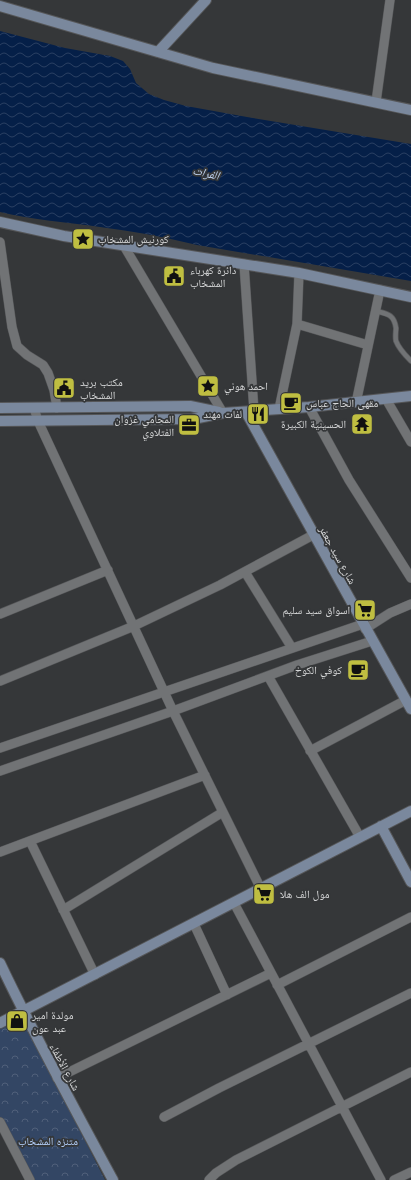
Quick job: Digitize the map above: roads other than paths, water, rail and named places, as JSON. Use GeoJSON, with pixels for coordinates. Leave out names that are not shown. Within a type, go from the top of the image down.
{"type":"FeatureCollection","features":[{"type":"Feature","properties":{"kind":"street"},"geometry":{"type":"LineString","coordinates":[[158,52],[206,0]]}},
{"type":"Feature","properties":{"kind":"street"},"geometry":{"type":"LineString","coordinates":[[376,102],[390,0]]}},
{"type":"Feature","properties":{"kind":"street"},"geometry":{"type":"LineString","coordinates":[[0,6],[213,68],[411,110]]}},
{"type":"Feature","properties":{"kind":"street"},"geometry":{"type":"LineString","coordinates":[[0,222],[64,236],[299,273],[411,297]]}},
{"type":"Feature","properties":{"kind":"street"},"geometry":{"type":"LineString","coordinates":[[0,242],[12,327],[17,346],[27,355],[43,365],[48,373],[54,390],[57,408]]}},
{"type":"Feature","properties":{"kind":"street"},"geometry":{"type":"LineString","coordinates":[[124,246],[223,413]]}},
{"type":"Feature","properties":{"kind":"street"},"geometry":{"type":"LineString","coordinates":[[244,264],[250,411]]}},
{"type":"Feature","properties":{"kind":"street"},"geometry":{"type":"LineString","coordinates":[[279,410],[297,324],[299,273]]}},
{"type":"Feature","properties":{"kind":"street"},"geometry":{"type":"LineString","coordinates":[[356,403],[380,290]]}},
{"type":"Feature","properties":{"kind":"street"},"geometry":{"type":"LineString","coordinates":[[297,324],[368,345]]}},
{"type":"Feature","properties":{"kind":"street"},"geometry":{"type":"LineString","coordinates":[[0,421],[193,420],[223,413],[279,410],[411,396]]}},
{"type":"Feature","properties":{"kind":"street"},"geometry":{"type":"LineString","coordinates":[[386,399],[411,442]]}},
{"type":"Feature","properties":{"kind":"street"},"geometry":{"type":"LineString","coordinates":[[0,408],[190,406],[223,413]]}},
{"type":"Feature","properties":{"kind":"street"},"geometry":{"type":"LineString","coordinates":[[309,407],[349,480],[411,578]]}},
{"type":"Feature","properties":{"kind":"street"},"geometry":{"type":"LineString","coordinates":[[34,408],[38,420],[173,711],[262,889]]}},
{"type":"Feature","properties":{"kind":"street","name":"شارع سيد جعفر"},"geometry":{"type":"LineString","coordinates":[[250,411],[313,535],[411,709]]}},
{"type":"Feature","properties":{"kind":"street"},"geometry":{"type":"LineString","coordinates":[[0,681],[134,626],[220,585],[313,535]]}},
{"type":"Feature","properties":{"kind":"street"},"geometry":{"type":"LineString","coordinates":[[0,614],[108,570]]}},
{"type":"Feature","properties":{"kind":"street"},"geometry":{"type":"LineString","coordinates":[[245,572],[292,648]]}},
{"type":"Feature","properties":{"kind":"street"},"geometry":{"type":"LineString","coordinates":[[0,748],[292,648],[364,626],[411,604]]}},
{"type":"Feature","properties":{"kind":"street"},"geometry":{"type":"LineString","coordinates":[[0,770],[173,711],[298,665],[372,641]]}},
{"type":"Feature","properties":{"kind":"street"},"geometry":{"type":"LineString","coordinates":[[268,676],[360,837]]}},
{"type":"Feature","properties":{"kind":"street"},"geometry":{"type":"LineString","coordinates":[[310,751],[406,700]]}},
{"type":"Feature","properties":{"kind":"street"},"geometry":{"type":"LineString","coordinates":[[0,852],[205,775]]}},
{"type":"Feature","properties":{"kind":"street"},"geometry":{"type":"LineString","coordinates":[[0,1023],[411,811]]}},
{"type":"Feature","properties":{"kind":"street"},"geometry":{"type":"LineString","coordinates":[[63,910],[223,812]]}},
{"type":"Feature","properties":{"kind":"street"},"geometry":{"type":"LineString","coordinates":[[381,826],[411,882]]}},
{"type":"Feature","properties":{"kind":"street"},"geometry":{"type":"LineString","coordinates":[[30,841],[95,975]]}},
{"type":"Feature","properties":{"kind":"street"},"geometry":{"type":"LineString","coordinates":[[234,903],[381,1180]]}},
{"type":"Feature","properties":{"kind":"street"},"geometry":{"type":"LineString","coordinates":[[277,985],[411,917]]}},
{"type":"Feature","properties":{"kind":"street"},"geometry":{"type":"LineString","coordinates":[[194,924],[227,995]]}},
{"type":"Feature","properties":{"kind":"street","name":"شارع الأطفاء"},"geometry":{"type":"LineString","coordinates":[[0,963],[57,1078],[114,1180]]}},
{"type":"Feature","properties":{"kind":"street"},"geometry":{"type":"LineString","coordinates":[[57,1078],[271,973]]}},
{"type":"Feature","properties":{"kind":"street"},"geometry":{"type":"LineString","coordinates":[[164,1117],[219,1088],[411,993]]}},
{"type":"Feature","properties":{"kind":"street"},"geometry":{"type":"LineString","coordinates":[[208,1180],[236,1160],[411,1072]]}},
{"type":"Feature","properties":{"kind":"street"},"geometry":{"type":"LineString","coordinates":[[0,1122],[30,1180]]}},
{"type":"Feature","properties":{"kind":"street"},"geometry":{"type":"LineString","coordinates":[[394,1180],[411,1172]]}},
{"type":"Feature","properties":{"kind":"lane"},"geometry":{"type":"LineString","coordinates":[[376,311],[388,314],[392,318],[396,327],[396,340],[401,351],[411,361]]}},
{"type":"Feature","properties":{"kind":"water","name":"الفرات"},"geometry":{"type":"Polygon","coordinates":[[[0,31],[65,48],[110,56],[123,61],[130,69],[136,83],[149,94],[164,100],[186,106],[247,117],[411,144],[411,281],[197,245],[137,232],[37,219],[0,212],[0,31]]]}},
{"type":"Feature","properties":{"kind":"place","name":"كورنيش المشخاب"},"geometry":{"type":"Point","coordinates":[83,239]}},
{"type":"Feature","properties":{"kind":"place","name":"دائرة كهرباء المشخاب"},"geometry":{"type":"Point","coordinates":[174,276]}},
{"type":"Feature","properties":{"kind":"place","name":"احمد هوني"},"geometry":{"type":"Point","coordinates":[208,386]}},
{"type":"Feature","properties":{"kind":"place","name":"مكتب بريد المشخاب"},"geometry":{"type":"Point","coordinates":[64,388]}},
{"type":"Feature","properties":{"kind":"place","name":"مقهى الحاج عباس"},"geometry":{"type":"Point","coordinates":[291,403]}},
{"type":"Feature","properties":{"kind":"place","name":"لفات مهند"},"geometry":{"type":"Point","coordinates":[258,414]}},
{"type":"Feature","properties":{"kind":"place","name":"الحسينية الكبيرة"},"geometry":{"type":"Point","coordinates":[362,424]}},
{"type":"Feature","properties":{"kind":"place","name":"المحامي غزوان الفتلاوي"},"geometry":{"type":"Point","coordinates":[189,425]}},
{"type":"Feature","properties":{"kind":"place","name":"اسواق سيد سليم"},"geometry":{"type":"Point","coordinates":[365,610]}},
{"type":"Feature","properties":{"kind":"place","name":"كوفي الكوخ"},"geometry":{"type":"Point","coordinates":[358,670]}},
{"type":"Feature","properties":{"kind":"place","name":"مول الف هلا"},"geometry":{"type":"Point","coordinates":[264,894]}},
{"type":"Feature","properties":{"kind":"place","name":"مولدة امير عبد عون"},"geometry":{"type":"Point","coordinates":[17,1021]}},
{"type":"Feature","properties":{"kind":"park label","name":"متنزه المشخاب"},"geometry":{"type":"Point","coordinates":[48,1141]}}]}
